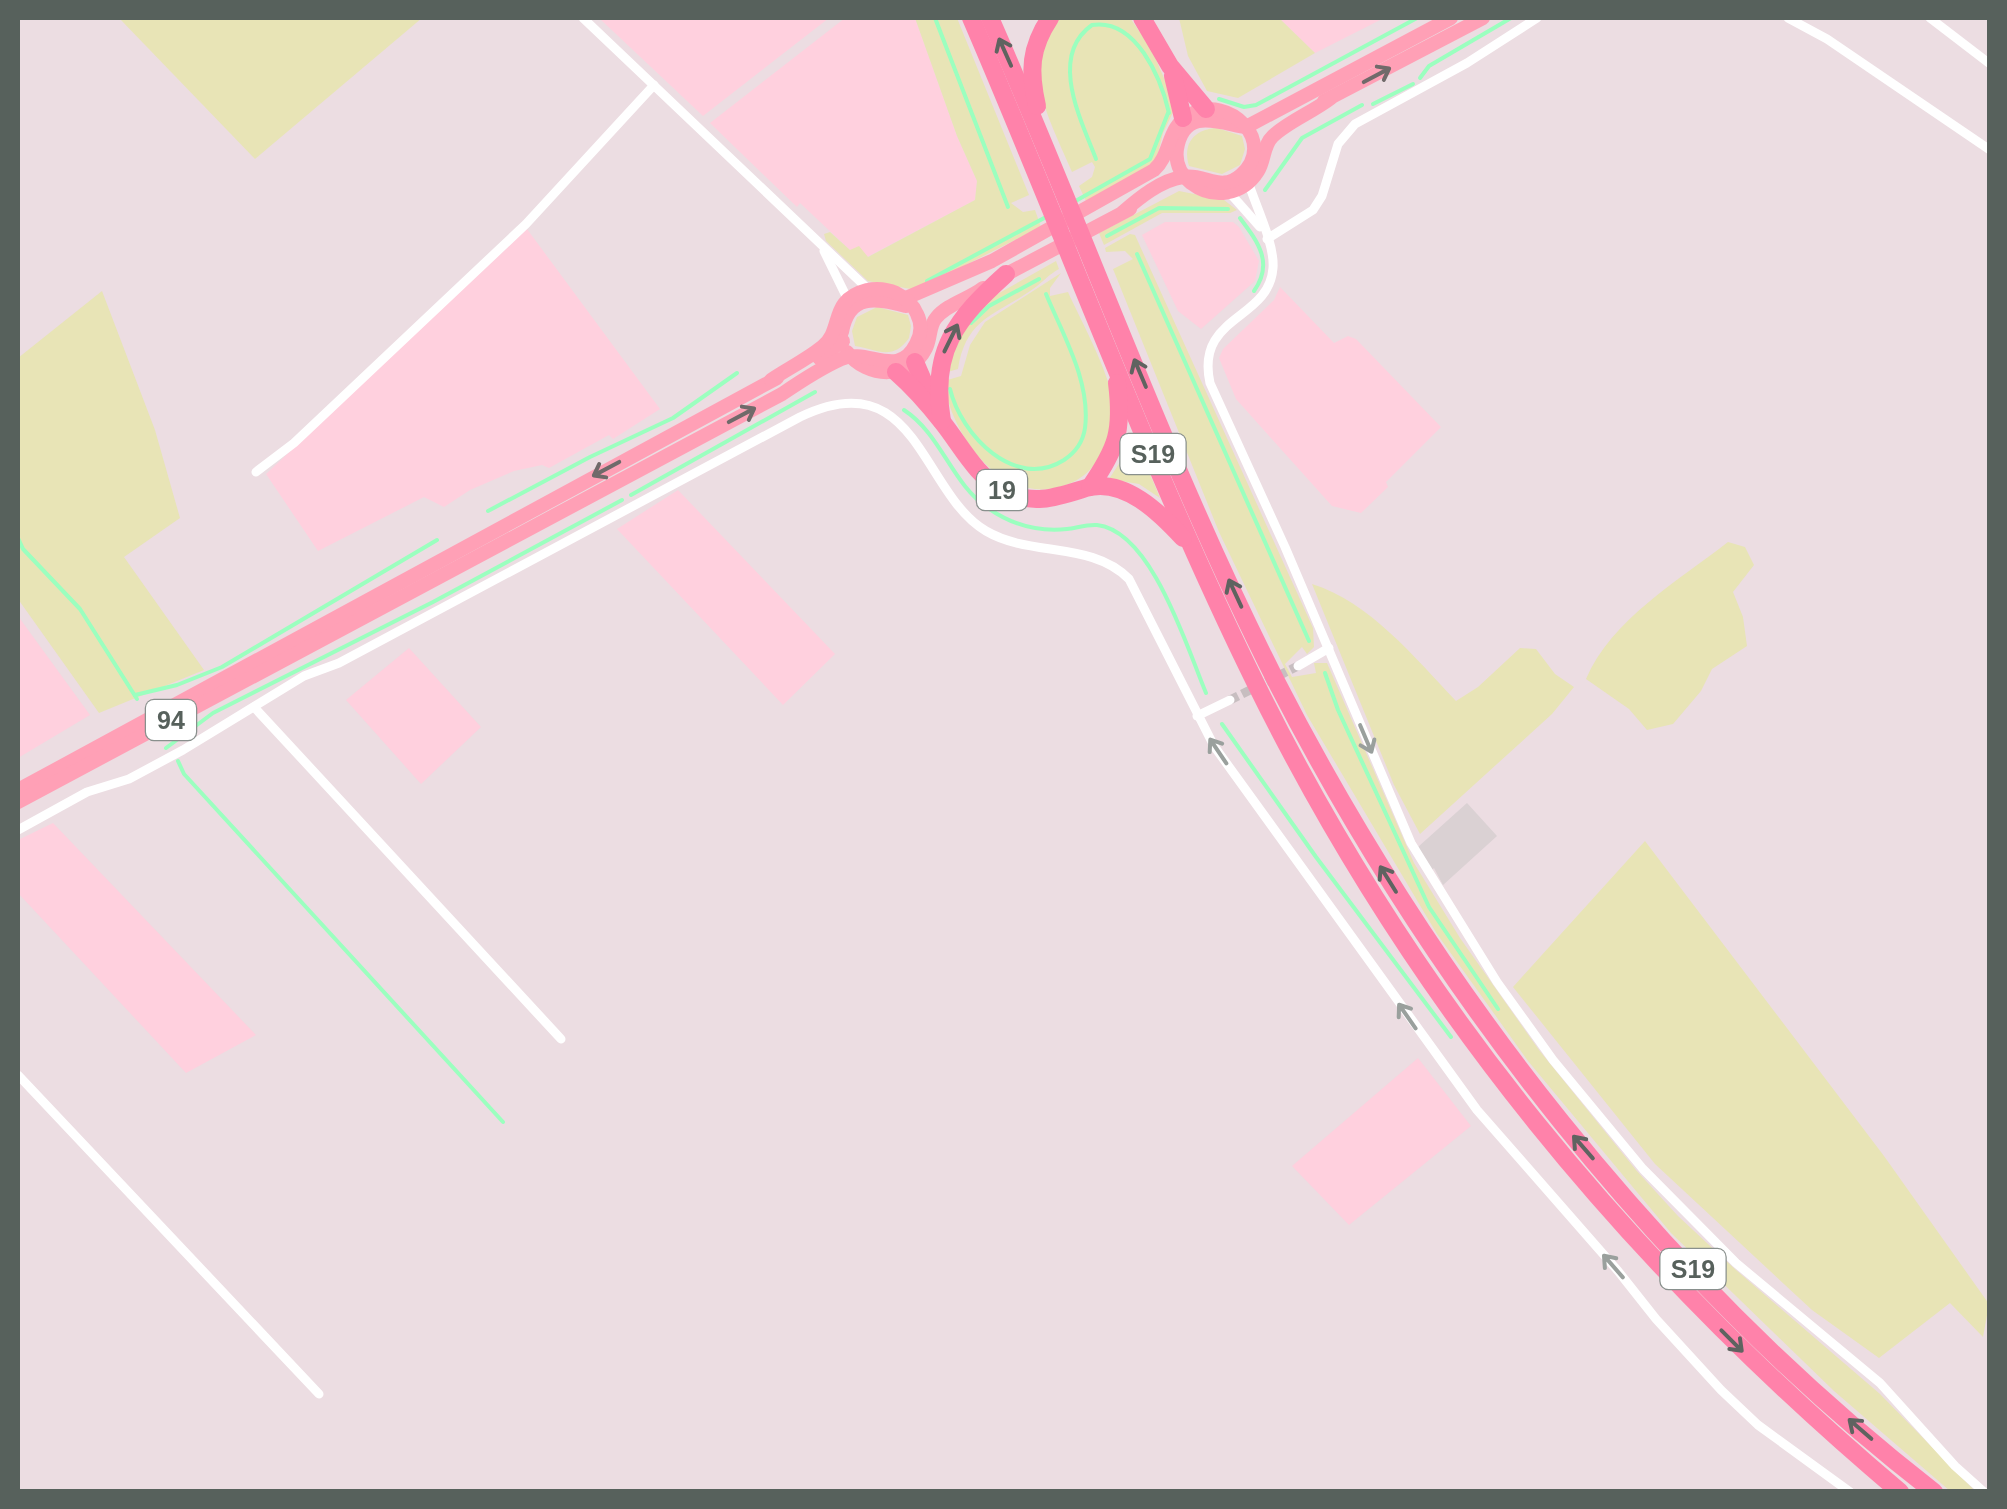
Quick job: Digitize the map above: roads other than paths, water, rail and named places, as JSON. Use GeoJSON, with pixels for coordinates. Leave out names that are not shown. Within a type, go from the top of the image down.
{"type":"FeatureCollection","features":[{"type":"Feature","properties":{"kind":"highway","name":"S19"},"geometry":{"type":"LineString","coordinates":[[971,18],[1276,680],[1372,854],[1444,964],[1572,1134],[1660,1235],[1772,1350],[1934,1492]]}},
{"type":"Feature","properties":{"kind":"highway","name":"S19"},"geometry":{"type":"LineString","coordinates":[[990,18],[1046,150],[1051,186]]}},
{"type":"Feature","properties":{"kind":"highway"},"geometry":{"type":"LineString","coordinates":[[1046,150],[1031,67],[1037,38],[1050,18]]}},
{"type":"Feature","properties":{"kind":"highway"},"geometry":{"type":"LineString","coordinates":[[1142,18],[1170,66],[1206,109]]}},
{"type":"Feature","properties":{"kind":"highway"},"geometry":{"type":"LineString","coordinates":[[1170,66],[1185,124]]}},
{"type":"Feature","properties":{"kind":"highway"},"geometry":{"type":"LineString","coordinates":[[942,422],[940,367],[948,340],[998,271]]}},
{"type":"Feature","properties":{"kind":"highway","name":"S19"},"geometry":{"type":"LineString","coordinates":[[1091,282],[1113,358],[1194,550],[1257,686],[1354,863],[1425,973],[1506,1087],[1605,1208],[1748,1358],[1900,1492]]}},
{"type":"Feature","properties":{"kind":"highway"},"geometry":{"type":"LineString","coordinates":[[913,356],[942,422]]}},
{"type":"Feature","properties":{"kind":"highway"},"geometry":{"type":"LineString","coordinates":[[1113,358],[1120,406],[1118,434],[1112,452],[1090,487],[1120,491],[1147,502],[1194,550]]}},
{"type":"Feature","properties":{"kind":"highway"},"geometry":{"type":"LineString","coordinates":[[896,372],[942,422]]}},
{"type":"Feature","properties":{"kind":"highway","name":"19"},"geometry":{"type":"LineString","coordinates":[[942,422],[978,470],[1008,493],[1051,499],[1090,487]]}},
{"type":"Feature","properties":{"kind":"main road"},"geometry":{"type":"LineString","coordinates":[[1246,128],[1451,18]]}},
{"type":"Feature","properties":{"kind":"main road"},"geometry":{"type":"LineString","coordinates":[[1185,124],[1211,118],[1246,128],[1294,114],[1484,18]]}},
{"type":"Feature","properties":{"kind":"main road"},"geometry":{"type":"LineString","coordinates":[[1185,124],[1177,160],[1189,181],[1212,193],[1229,192],[1258,170],[1271,137],[1331,98]]}},
{"type":"Feature","properties":{"kind":"main road"},"geometry":{"type":"LineString","coordinates":[[854,360],[890,363],[924,351],[936,318],[998,271],[1160,165],[1173,130],[1206,109],[1222,110],[1246,128],[1254,157],[1247,176]]}},
{"type":"Feature","properties":{"kind":"main road"},"geometry":{"type":"LineString","coordinates":[[1100,202],[1124,195],[1162,174],[1177,160]]}},
{"type":"Feature","properties":{"kind":"main road"},"geometry":{"type":"LineString","coordinates":[[849,305],[874,299],[913,309],[1123,212],[1140,198],[1189,181],[1222,184],[1247,176]]}},
{"type":"Feature","properties":{"kind":"main road"},"geometry":{"type":"LineString","coordinates":[[869,290],[886,290],[913,309],[920,336],[913,356],[896,372],[874,371],[854,360],[843,341],[849,305],[869,290]]}},
{"type":"Feature","properties":{"kind":"main road","name":"94"},"geometry":{"type":"LineString","coordinates":[[771,380],[824,346],[837,314],[849,305]]}},
{"type":"Feature","properties":{"kind":"main road","name":"94"},"geometry":{"type":"LineString","coordinates":[[18,790],[771,380],[819,358],[843,341]]}},
{"type":"Feature","properties":{"kind":"main road","name":"94"},"geometry":{"type":"LineString","coordinates":[[18,802],[782,394],[854,360]]}},
{"type":"Feature","properties":{"kind":"street"},"geometry":{"type":"LineString","coordinates":[[583,18],[869,290]]}},
{"type":"Feature","properties":{"kind":"street"},"geometry":{"type":"LineString","coordinates":[[1266,236],[1313,210],[1322,196],[1338,144],[1355,124],[1537,18]]}},
{"type":"Feature","properties":{"kind":"street"},"geometry":{"type":"LineString","coordinates":[[1788,18],[1827,39],[1990,150]]}},
{"type":"Feature","properties":{"kind":"street"},"geometry":{"type":"LineString","coordinates":[[1930,18],[1990,64]]}},
{"type":"Feature","properties":{"kind":"street"},"geometry":{"type":"LineString","coordinates":[[256,472],[294,443],[526,224],[654,85]]}},
{"type":"Feature","properties":{"kind":"street"},"geometry":{"type":"LineString","coordinates":[[1247,176],[1273,268],[1262,296],[1216,337],[1208,356],[1207,372],[1411,842],[1468,939],[1553,1060],[1619,1142],[1736,1263],[1880,1383],[1984,1492]]}},
{"type":"Feature","properties":{"kind":"street"},"geometry":{"type":"LineString","coordinates":[[1229,192],[1266,236]]}},
{"type":"Feature","properties":{"kind":"street"},"geometry":{"type":"LineString","coordinates":[[820,244],[849,305]]}},
{"type":"Feature","properties":{"kind":"street"},"geometry":{"type":"LineString","coordinates":[[18,830],[88,792],[142,772],[316,671],[340,663],[800,417],[847,404],[874,409],[902,426],[962,509],[987,532],[1019,543],[1093,558],[1122,572],[1140,598],[1214,746],[1434,1054],[1502,1141],[1730,1400],[1850,1492]]}},
{"type":"Feature","properties":{"kind":"street"},"geometry":{"type":"LineString","coordinates":[[1298,666],[1329,648]]}},
{"type":"Feature","properties":{"kind":"street"},"geometry":{"type":"LineString","coordinates":[[305,650],[316,671]]}},
{"type":"Feature","properties":{"kind":"street"},"geometry":{"type":"LineString","coordinates":[[1196,716],[1230,700]]}},
{"type":"Feature","properties":{"kind":"street"},"geometry":{"type":"LineString","coordinates":[[254,707],[561,1038]]}},
{"type":"Feature","properties":{"kind":"street"},"geometry":{"type":"LineString","coordinates":[[18,1075],[319,1394]]}},
{"type":"Feature","properties":{"kind":"waterway"},"geometry":{"type":"LineString","coordinates":[[935,18],[1008,207]]}},
{"type":"Feature","properties":{"kind":"waterway"},"geometry":{"type":"LineString","coordinates":[[1219,99],[1244,107],[1256,105],[1417,18]]}},
{"type":"Feature","properties":{"kind":"waterway"},"geometry":{"type":"LineString","coordinates":[[1420,78],[1429,66],[1511,18]]}},
{"type":"Feature","properties":{"kind":"waterway"},"geometry":{"type":"LineString","coordinates":[[1096,159],[1077,108],[1070,71],[1079,38],[1092,25],[1108,25],[1134,41],[1153,68],[1169,113]]}},
{"type":"Feature","properties":{"kind":"waterway"},"geometry":{"type":"LineString","coordinates":[[1373,104],[1413,84]]}},
{"type":"Feature","properties":{"kind":"waterway"},"geometry":{"type":"LineString","coordinates":[[1265,190],[1302,138],[1362,105]]}},
{"type":"Feature","properties":{"kind":"waterway"},"geometry":{"type":"LineString","coordinates":[[1072,203],[1150,159],[1168,113]]}},
{"type":"Feature","properties":{"kind":"waterway"},"geometry":{"type":"LineString","coordinates":[[1107,236],[1159,208],[1228,209]]}},
{"type":"Feature","properties":{"kind":"waterway"},"geometry":{"type":"LineString","coordinates":[[927,281],[1046,217]]}},
{"type":"Feature","properties":{"kind":"waterway"},"geometry":{"type":"LineString","coordinates":[[1240,218],[1258,244],[1263,262],[1254,291]]}},
{"type":"Feature","properties":{"kind":"waterway"},"geometry":{"type":"LineString","coordinates":[[1137,254],[1309,641]]}},
{"type":"Feature","properties":{"kind":"waterway"},"geometry":{"type":"LineString","coordinates":[[971,323],[989,306],[1039,279]]}},
{"type":"Feature","properties":{"kind":"waterway"},"geometry":{"type":"LineString","coordinates":[[950,389],[956,407],[978,440],[1009,463],[1045,468],[1072,454],[1084,433],[1084,393],[1046,294]]}},
{"type":"Feature","properties":{"kind":"waterway"},"geometry":{"type":"LineString","coordinates":[[488,511],[673,418],[737,373]]}},
{"type":"Feature","properties":{"kind":"waterway"},"geometry":{"type":"LineString","coordinates":[[631,495],[815,392]]}},
{"type":"Feature","properties":{"kind":"waterway"},"geometry":{"type":"LineString","coordinates":[[904,410],[928,432],[975,498],[997,514],[1016,523],[1046,529],[1097,525],[1117,532],[1135,547],[1165,594],[1206,693]]}},
{"type":"Feature","properties":{"kind":"waterway"},"geometry":{"type":"LineString","coordinates":[[166,748],[213,713],[433,602],[622,500]]}},
{"type":"Feature","properties":{"kind":"waterway"},"geometry":{"type":"LineString","coordinates":[[18,538],[23,549],[80,609],[137,699]]}},
{"type":"Feature","properties":{"kind":"waterway"},"geometry":{"type":"LineString","coordinates":[[135,695],[177,685],[222,667],[437,540]]}},
{"type":"Feature","properties":{"kind":"waterway"},"geometry":{"type":"LineString","coordinates":[[1325,673],[1338,710],[1429,907],[1498,1009]]}},
{"type":"Feature","properties":{"kind":"waterway"},"geometry":{"type":"LineString","coordinates":[[1222,724],[1451,1037]]}},
{"type":"Feature","properties":{"kind":"waterway"},"geometry":{"type":"LineString","coordinates":[[178,761],[184,774],[503,1122]]}},
{"type":"Feature","properties":{"kind":"tunnel"},"geometry":{"type":"LineString","coordinates":[[1230,700],[1298,666]]}}]}
